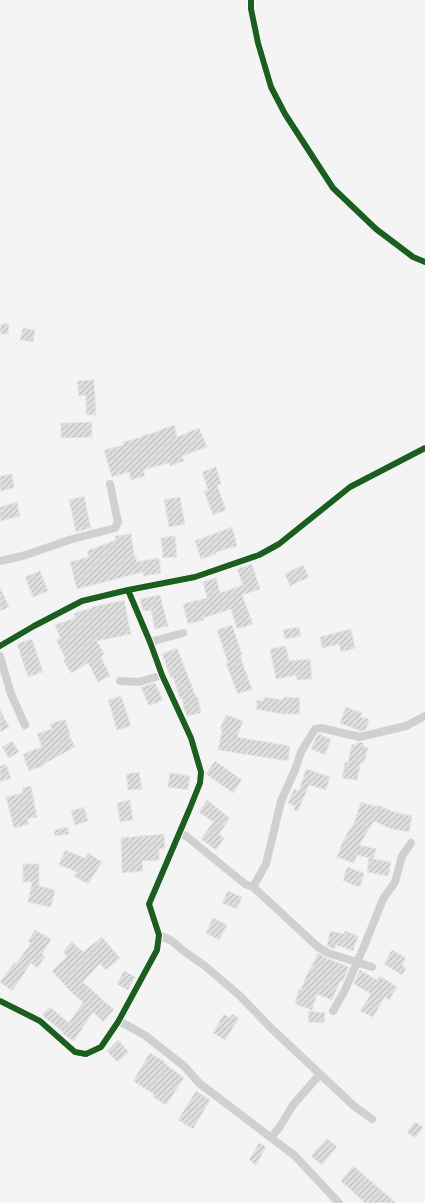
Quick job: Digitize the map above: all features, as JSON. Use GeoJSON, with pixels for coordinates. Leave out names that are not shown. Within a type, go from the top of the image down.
{"type":"FeatureCollection","features":[{"type":"Feature","properties":{"kind":"street"},"geometry":{"type":"LineString","coordinates":[[251,0],[251,9],[258,43],[270,87],[285,114],[333,188],[376,229],[413,257],[425,262]]}},
{"type":"Feature","properties":{"kind":"street"},"geometry":{"type":"LineString","coordinates":[[0,646],[34,626],[82,602],[128,590],[195,577],[259,555],[279,544],[350,486],[425,448]]}},
{"type":"Feature","properties":{"kind":"street"},"geometry":{"type":"LineString","coordinates":[[0,561],[26,555],[69,540],[115,528],[118,522],[110,484]]}},
{"type":"Feature","properties":{"kind":"street"},"geometry":{"type":"LineString","coordinates":[[0,1001],[40,1021],[75,1052],[86,1054],[101,1047],[118,1022],[157,950],[159,935],[149,904],[200,783],[201,772],[192,738],[162,675],[128,590]]}},
{"type":"Feature","properties":{"kind":"street"},"geometry":{"type":"LineString","coordinates":[[150,642],[183,633]]}},
{"type":"Feature","properties":{"kind":"street"},"geometry":{"type":"LineString","coordinates":[[0,656],[11,694],[25,725]]}},
{"type":"Feature","properties":{"kind":"street"},"geometry":{"type":"LineString","coordinates":[[120,681],[139,682],[162,675]]}},
{"type":"Feature","properties":{"kind":"street"},"geometry":{"type":"LineString","coordinates":[[253,886],[266,864],[281,801],[295,770],[301,752],[315,730],[321,728],[360,737],[406,726],[425,716]]}},
{"type":"Feature","properties":{"kind":"street"},"geometry":{"type":"LineString","coordinates":[[180,833],[186,836],[245,884],[253,886],[318,947],[328,953],[372,967]]}},
{"type":"Feature","properties":{"kind":"street"},"geometry":{"type":"LineString","coordinates":[[333,1011],[345,990],[383,899],[395,882],[402,856],[411,843]]}},
{"type":"Feature","properties":{"kind":"street"},"geometry":{"type":"LineString","coordinates":[[159,935],[172,940],[239,995],[272,1029],[354,1106],[372,1119]]}},
{"type":"Feature","properties":{"kind":"street"},"geometry":{"type":"LineString","coordinates":[[118,1022],[146,1036],[184,1066],[199,1083],[295,1156],[339,1203]]}},
{"type":"Feature","properties":{"kind":"street"},"geometry":{"type":"LineString","coordinates":[[271,1137],[279,1128],[293,1105],[320,1074]]}},
{"type":"Feature","properties":{"kind":"building"},"geometry":{"type":"Polygon","coordinates":[[[1,324],[9,324],[8,334],[0,334],[1,324]]]}},
{"type":"Feature","properties":{"kind":"building"},"geometry":{"type":"Polygon","coordinates":[[[23,328],[35,330],[33,342],[20,340],[23,328]]]}},
{"type":"Feature","properties":{"kind":"building"},"geometry":{"type":"Polygon","coordinates":[[[94,380],[96,415],[86,415],[86,395],[79,396],[77,381],[94,380]]]}},
{"type":"Feature","properties":{"kind":"building"},"geometry":{"type":"Polygon","coordinates":[[[92,422],[92,437],[61,438],[61,423],[92,422]]]}},
{"type":"Feature","properties":{"kind":"building"},"geometry":{"type":"Polygon","coordinates":[[[174,425],[177,437],[199,428],[207,447],[182,456],[184,461],[170,466],[169,463],[143,470],[145,476],[131,480],[129,472],[112,477],[104,450],[124,445],[123,442],[160,431],[174,425]]]}},
{"type":"Feature","properties":{"kind":"building"},"geometry":{"type":"Polygon","coordinates":[[[216,467],[221,484],[217,485],[226,510],[213,515],[204,491],[208,490],[202,472],[216,467]]]}},
{"type":"Feature","properties":{"kind":"building"},"geometry":{"type":"Polygon","coordinates":[[[12,474],[14,488],[0,491],[0,476],[12,474]]]}},
{"type":"Feature","properties":{"kind":"building"},"geometry":{"type":"Polygon","coordinates":[[[84,496],[91,528],[76,532],[69,500],[84,496]]]}},
{"type":"Feature","properties":{"kind":"building"},"geometry":{"type":"Polygon","coordinates":[[[180,497],[185,524],[169,527],[164,500],[180,497]]]}},
{"type":"Feature","properties":{"kind":"building"},"geometry":{"type":"Polygon","coordinates":[[[17,502],[20,516],[0,521],[0,507],[17,502]]]}},
{"type":"Feature","properties":{"kind":"building"},"geometry":{"type":"Polygon","coordinates":[[[232,527],[237,546],[216,552],[216,554],[201,559],[195,541],[232,527]]]}},
{"type":"Feature","properties":{"kind":"building"},"geometry":{"type":"Polygon","coordinates":[[[131,534],[134,556],[136,556],[137,562],[159,558],[161,573],[144,576],[143,572],[77,589],[70,562],[89,557],[87,551],[116,540],[115,536],[131,534]]]}},
{"type":"Feature","properties":{"kind":"building"},"geometry":{"type":"Polygon","coordinates":[[[175,536],[177,557],[163,558],[161,538],[175,536]]]}},
{"type":"Feature","properties":{"kind":"building"},"geometry":{"type":"Polygon","coordinates":[[[252,564],[260,589],[242,595],[253,624],[237,629],[231,609],[203,618],[204,620],[188,624],[183,604],[207,598],[203,582],[216,578],[220,593],[243,585],[237,569],[252,564]]]}},
{"type":"Feature","properties":{"kind":"building"},"geometry":{"type":"Polygon","coordinates":[[[303,565],[309,577],[290,586],[285,574],[303,565]]]}},
{"type":"Feature","properties":{"kind":"building"},"geometry":{"type":"Polygon","coordinates":[[[40,571],[48,591],[33,597],[25,577],[40,571]]]}},
{"type":"Feature","properties":{"kind":"building"},"geometry":{"type":"Polygon","coordinates":[[[0,587],[9,607],[0,611],[0,587]]]}},
{"type":"Feature","properties":{"kind":"building"},"geometry":{"type":"Polygon","coordinates":[[[160,595],[168,626],[155,629],[151,610],[143,611],[140,599],[160,595]]]}},
{"type":"Feature","properties":{"kind":"building"},"geometry":{"type":"Polygon","coordinates":[[[124,600],[131,634],[97,641],[104,654],[101,656],[110,676],[98,682],[88,663],[71,673],[63,660],[66,659],[56,640],[60,638],[55,625],[75,618],[74,613],[93,608],[92,607],[124,600]]]}},
{"type":"Feature","properties":{"kind":"building"},"geometry":{"type":"Polygon","coordinates":[[[232,625],[242,655],[240,656],[252,689],[238,694],[226,664],[228,663],[217,630],[232,625]]]}},
{"type":"Feature","properties":{"kind":"building"},"geometry":{"type":"Polygon","coordinates":[[[299,627],[301,636],[285,639],[283,630],[299,627]]]}},
{"type":"Feature","properties":{"kind":"building"},"geometry":{"type":"Polygon","coordinates":[[[351,629],[355,648],[341,652],[339,644],[322,648],[320,637],[351,629]]]}},
{"type":"Feature","properties":{"kind":"building"},"geometry":{"type":"Polygon","coordinates":[[[32,639],[43,672],[28,677],[17,644],[32,639]]]}},
{"type":"Feature","properties":{"kind":"building"},"geometry":{"type":"Polygon","coordinates":[[[286,646],[289,661],[310,659],[312,679],[297,680],[296,675],[276,679],[270,649],[286,646]]]}},
{"type":"Feature","properties":{"kind":"building"},"geometry":{"type":"Polygon","coordinates":[[[177,648],[196,697],[198,697],[201,713],[187,716],[182,698],[180,699],[173,677],[171,678],[162,654],[177,648]]]}},
{"type":"Feature","properties":{"kind":"building"},"geometry":{"type":"Polygon","coordinates":[[[155,683],[163,700],[149,706],[141,687],[155,683]]]}},
{"type":"Feature","properties":{"kind":"building"},"geometry":{"type":"Polygon","coordinates":[[[121,696],[131,726],[117,730],[108,700],[121,696]]]}},
{"type":"Feature","properties":{"kind":"building"},"geometry":{"type":"Polygon","coordinates":[[[264,697],[283,700],[284,697],[300,698],[299,714],[282,714],[256,709],[257,700],[264,701],[264,697]]]}},
{"type":"Feature","properties":{"kind":"building"},"geometry":{"type":"Polygon","coordinates":[[[346,707],[362,713],[360,717],[369,719],[366,730],[361,731],[340,723],[346,707]]]}},
{"type":"Feature","properties":{"kind":"building"},"geometry":{"type":"Polygon","coordinates":[[[0,709],[9,727],[0,732],[0,709]]]}},
{"type":"Feature","properties":{"kind":"building"},"geometry":{"type":"Polygon","coordinates":[[[226,715],[243,721],[237,737],[290,746],[288,761],[218,750],[222,730],[220,729],[226,715]]]}},
{"type":"Feature","properties":{"kind":"building"},"geometry":{"type":"Polygon","coordinates":[[[65,719],[70,734],[69,735],[75,747],[44,764],[45,765],[29,771],[23,754],[42,747],[37,734],[52,729],[50,724],[65,719]]]}},
{"type":"Feature","properties":{"kind":"building"},"geometry":{"type":"Polygon","coordinates":[[[318,734],[331,739],[325,755],[311,749],[318,734]]]}},
{"type":"Feature","properties":{"kind":"building"},"geometry":{"type":"Polygon","coordinates":[[[12,741],[19,752],[9,758],[2,747],[12,741]]]}},
{"type":"Feature","properties":{"kind":"building"},"geometry":{"type":"Polygon","coordinates":[[[357,742],[364,743],[363,746],[368,748],[364,763],[361,762],[357,780],[342,778],[345,762],[348,763],[352,744],[356,745],[357,742]]]}},
{"type":"Feature","properties":{"kind":"building"},"geometry":{"type":"Polygon","coordinates":[[[215,761],[242,780],[233,793],[206,774],[215,761]]]}},
{"type":"Feature","properties":{"kind":"building"},"geometry":{"type":"Polygon","coordinates":[[[6,764],[11,778],[0,782],[0,766],[6,764]]]}},
{"type":"Feature","properties":{"kind":"building"},"geometry":{"type":"Polygon","coordinates":[[[306,769],[330,777],[326,790],[309,785],[298,811],[294,810],[295,806],[288,803],[294,789],[299,791],[306,769]]]}},
{"type":"Feature","properties":{"kind":"building"},"geometry":{"type":"Polygon","coordinates":[[[139,772],[142,789],[128,790],[126,774],[139,772]]]}},
{"type":"Feature","properties":{"kind":"building"},"geometry":{"type":"Polygon","coordinates":[[[170,773],[190,776],[188,790],[168,787],[170,773]]]}},
{"type":"Feature","properties":{"kind":"building"},"geometry":{"type":"Polygon","coordinates":[[[31,786],[37,817],[27,819],[29,824],[14,828],[6,797],[23,793],[22,788],[31,786]]]}},
{"type":"Feature","properties":{"kind":"building"},"geometry":{"type":"Polygon","coordinates":[[[130,800],[133,820],[120,822],[117,803],[130,800]]]}},
{"type":"Feature","properties":{"kind":"building"},"geometry":{"type":"Polygon","coordinates":[[[207,800],[230,818],[219,834],[224,838],[216,850],[201,839],[213,822],[199,812],[207,800]]]}},
{"type":"Feature","properties":{"kind":"building"},"geometry":{"type":"Polygon","coordinates":[[[361,802],[377,807],[378,805],[394,812],[412,816],[409,832],[389,828],[374,821],[359,845],[376,849],[373,859],[357,855],[354,863],[337,857],[344,839],[354,823],[361,802]]]}},
{"type":"Feature","properties":{"kind":"building"},"geometry":{"type":"Polygon","coordinates":[[[84,807],[88,821],[75,825],[71,811],[84,807]]]}},
{"type":"Feature","properties":{"kind":"building"},"geometry":{"type":"Polygon","coordinates":[[[68,827],[69,834],[55,836],[54,830],[68,827]]]}},
{"type":"Feature","properties":{"kind":"building"},"geometry":{"type":"Polygon","coordinates":[[[164,834],[165,849],[159,849],[159,860],[142,861],[143,871],[122,873],[121,838],[164,834]]]}},
{"type":"Feature","properties":{"kind":"building"},"geometry":{"type":"Polygon","coordinates":[[[65,850],[85,858],[88,853],[102,862],[88,884],[74,876],[77,872],[59,865],[65,850]]]}},
{"type":"Feature","properties":{"kind":"building"},"geometry":{"type":"Polygon","coordinates":[[[369,858],[391,862],[388,876],[367,872],[369,858]]]}},
{"type":"Feature","properties":{"kind":"building"},"geometry":{"type":"Polygon","coordinates":[[[23,864],[39,864],[39,886],[55,890],[51,907],[28,902],[32,882],[23,882],[23,864]]]}},
{"type":"Feature","properties":{"kind":"building"},"geometry":{"type":"Polygon","coordinates":[[[347,867],[364,873],[360,887],[343,881],[347,867]]]}},
{"type":"Feature","properties":{"kind":"building"},"geometry":{"type":"Polygon","coordinates":[[[228,891],[242,897],[237,909],[222,903],[228,891]]]}},
{"type":"Feature","properties":{"kind":"building"},"geometry":{"type":"Polygon","coordinates":[[[213,918],[227,925],[219,940],[206,933],[213,918]]]}},
{"type":"Feature","properties":{"kind":"building"},"geometry":{"type":"Polygon","coordinates":[[[35,930],[51,939],[42,954],[45,956],[37,968],[31,963],[12,991],[0,982],[14,963],[16,964],[31,943],[28,941],[35,930]]]}},
{"type":"Feature","properties":{"kind":"building"},"geometry":{"type":"Polygon","coordinates":[[[330,931],[344,934],[345,931],[358,936],[353,951],[336,945],[335,949],[327,946],[330,931]]]}},
{"type":"Feature","properties":{"kind":"building"},"geometry":{"type":"Polygon","coordinates":[[[102,937],[120,958],[106,970],[100,963],[83,982],[114,1010],[103,1022],[93,1012],[74,1041],[63,1034],[63,1032],[42,1015],[50,1007],[69,1023],[83,1002],[72,993],[52,971],[67,956],[63,952],[72,942],[83,952],[102,937]]]}},
{"type":"Feature","properties":{"kind":"building"},"geometry":{"type":"Polygon","coordinates":[[[392,950],[406,958],[402,965],[406,968],[402,975],[384,964],[392,950]]]}},
{"type":"Feature","properties":{"kind":"building"},"geometry":{"type":"Polygon","coordinates":[[[318,953],[326,958],[349,967],[342,982],[340,981],[332,1000],[317,994],[312,1010],[295,1004],[299,989],[301,990],[309,969],[310,970],[318,953]]]}},
{"type":"Feature","properties":{"kind":"building"},"geometry":{"type":"Polygon","coordinates":[[[360,970],[377,980],[380,976],[397,987],[389,1000],[385,997],[373,1017],[360,1011],[371,994],[354,984],[360,970]]]}},
{"type":"Feature","properties":{"kind":"building"},"geometry":{"type":"Polygon","coordinates":[[[124,971],[135,977],[128,990],[117,984],[124,971]]]}},
{"type":"Feature","properties":{"kind":"building"},"geometry":{"type":"Polygon","coordinates":[[[309,1011],[325,1013],[324,1023],[308,1022],[309,1011]]]}},
{"type":"Feature","properties":{"kind":"building"},"geometry":{"type":"Polygon","coordinates":[[[224,1014],[230,1018],[232,1014],[239,1018],[225,1040],[213,1033],[224,1014]]]}},
{"type":"Feature","properties":{"kind":"building"},"geometry":{"type":"Polygon","coordinates":[[[118,1040],[129,1052],[117,1062],[107,1051],[118,1040]]]}},
{"type":"Feature","properties":{"kind":"building"},"geometry":{"type":"Polygon","coordinates":[[[150,1053],[165,1062],[164,1063],[184,1078],[166,1105],[153,1097],[154,1094],[133,1081],[150,1053]]]}},
{"type":"Feature","properties":{"kind":"building"},"geometry":{"type":"Polygon","coordinates":[[[196,1091],[210,1100],[193,1129],[178,1120],[196,1091]]]}},
{"type":"Feature","properties":{"kind":"building"},"geometry":{"type":"Polygon","coordinates":[[[415,1122],[423,1127],[415,1138],[407,1132],[415,1122]]]}},
{"type":"Feature","properties":{"kind":"building"},"geometry":{"type":"Polygon","coordinates":[[[327,1138],[337,1147],[322,1165],[311,1156],[327,1138]]]}},
{"type":"Feature","properties":{"kind":"building"},"geometry":{"type":"Polygon","coordinates":[[[259,1143],[266,1147],[256,1165],[249,1160],[259,1143]]]}},
{"type":"Feature","properties":{"kind":"building"},"geometry":{"type":"Polygon","coordinates":[[[353,1166],[396,1203],[365,1203],[341,1181],[353,1166]]]}},
{"type":"Feature","properties":{"kind":"cycle path"},"geometry":{"type":"LineString","coordinates":[[251,0],[251,9],[258,43],[271,87],[285,114],[333,188],[376,229],[413,257],[425,262]]}},
{"type":"Feature","properties":{"kind":"cycle path"},"geometry":{"type":"LineString","coordinates":[[0,646],[82,601],[128,590],[195,577],[259,555],[279,544],[350,487],[425,448]]}},
{"type":"Feature","properties":{"kind":"cycle path"},"geometry":{"type":"LineString","coordinates":[[0,1001],[40,1021],[75,1052],[86,1054],[101,1047],[118,1022],[157,950],[159,935],[149,904],[200,783],[201,772],[191,738],[162,675],[128,590]]}}]}
